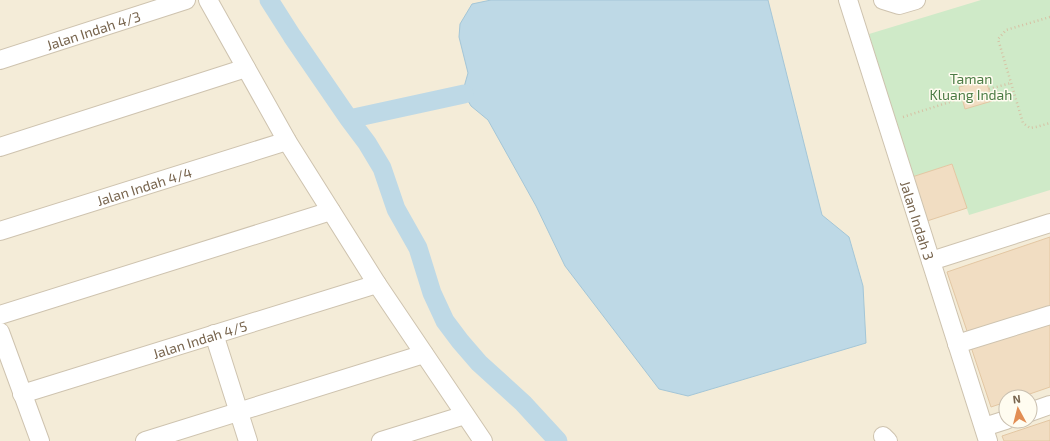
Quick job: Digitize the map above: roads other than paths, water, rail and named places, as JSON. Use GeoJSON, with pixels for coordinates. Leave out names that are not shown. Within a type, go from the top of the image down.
{"type":"FeatureCollection","features":[{"type":"Feature","properties":{"kind":"street","name":"Jalan Indah 4/3"},"geometry":{"type":"LineString","coordinates":[[0,60],[186,0]]}},
{"type":"Feature","properties":{"kind":"street"},"geometry":{"type":"LineString","coordinates":[[208,0],[288,141],[331,211],[377,284],[483,441]]}},
{"type":"Feature","properties":{"kind":"street","name":"Jalan Indah 3"},"geometry":{"type":"LineString","coordinates":[[848,0],[986,434]]}},
{"type":"Feature","properties":{"kind":"street"},"geometry":{"type":"LineString","coordinates":[[883,0],[899,5],[916,0]]}},
{"type":"Feature","properties":{"kind":"street"},"geometry":{"type":"LineString","coordinates":[[0,147],[246,68]]}},
{"type":"Feature","properties":{"kind":"street","name":"Jalan Indah 4/4"},"geometry":{"type":"LineString","coordinates":[[0,231],[288,141]]}},
{"type":"Feature","properties":{"kind":"street"},"geometry":{"type":"LineString","coordinates":[[0,315],[331,211]]}},
{"type":"Feature","properties":{"kind":"street"},"geometry":{"type":"LineString","coordinates":[[931,262],[1050,223]]}},
{"type":"Feature","properties":{"kind":"street","name":"Jalan Indah 4/5"},"geometry":{"type":"LineString","coordinates":[[22,394],[377,284]]}},
{"type":"Feature","properties":{"kind":"street"},"geometry":{"type":"LineString","coordinates":[[957,344],[1050,315]]}},
{"type":"Feature","properties":{"kind":"street"},"geometry":{"type":"LineString","coordinates":[[0,332],[40,441]]}},
{"type":"Feature","properties":{"kind":"street"},"geometry":{"type":"LineString","coordinates":[[214,334],[248,441]]}},
{"type":"Feature","properties":{"kind":"street"},"geometry":{"type":"LineString","coordinates":[[146,441],[424,354]]}},
{"type":"Feature","properties":{"kind":"street"},"geometry":{"type":"LineString","coordinates":[[1038,409],[1050,405]]}},
{"type":"Feature","properties":{"kind":"street"},"geometry":{"type":"LineString","coordinates":[[381,441],[465,415]]}},
{"type":"Feature","properties":{"kind":"street"},"geometry":{"type":"LineString","coordinates":[[986,434],[998,426]]}},
{"type":"Feature","properties":{"kind":"water"},"geometry":{"type":"Polygon","coordinates":[[[491,0],[768,0],[822,215],[849,237],[863,286],[866,343],[688,396],[659,389],[565,266],[536,206],[488,120],[471,106],[464,94],[464,87],[468,73],[459,37],[460,24],[472,4],[491,0]]]}},
{"type":"Feature","properties":{"kind":"waterway"},"geometry":{"type":"LineString","coordinates":[[269,0],[292,36],[367,143],[382,168],[396,209],[418,248],[432,293],[445,321],[479,363],[523,403],[558,441]]}},
{"type":"Feature","properties":{"kind":"waterway"},"geometry":{"type":"LineString","coordinates":[[349,119],[464,94]]}},
{"type":"Feature","properties":{"kind":"park label","name":"Taman Kluang Indah"},"geometry":{"type":"Point","coordinates":[971,86]}}]}
